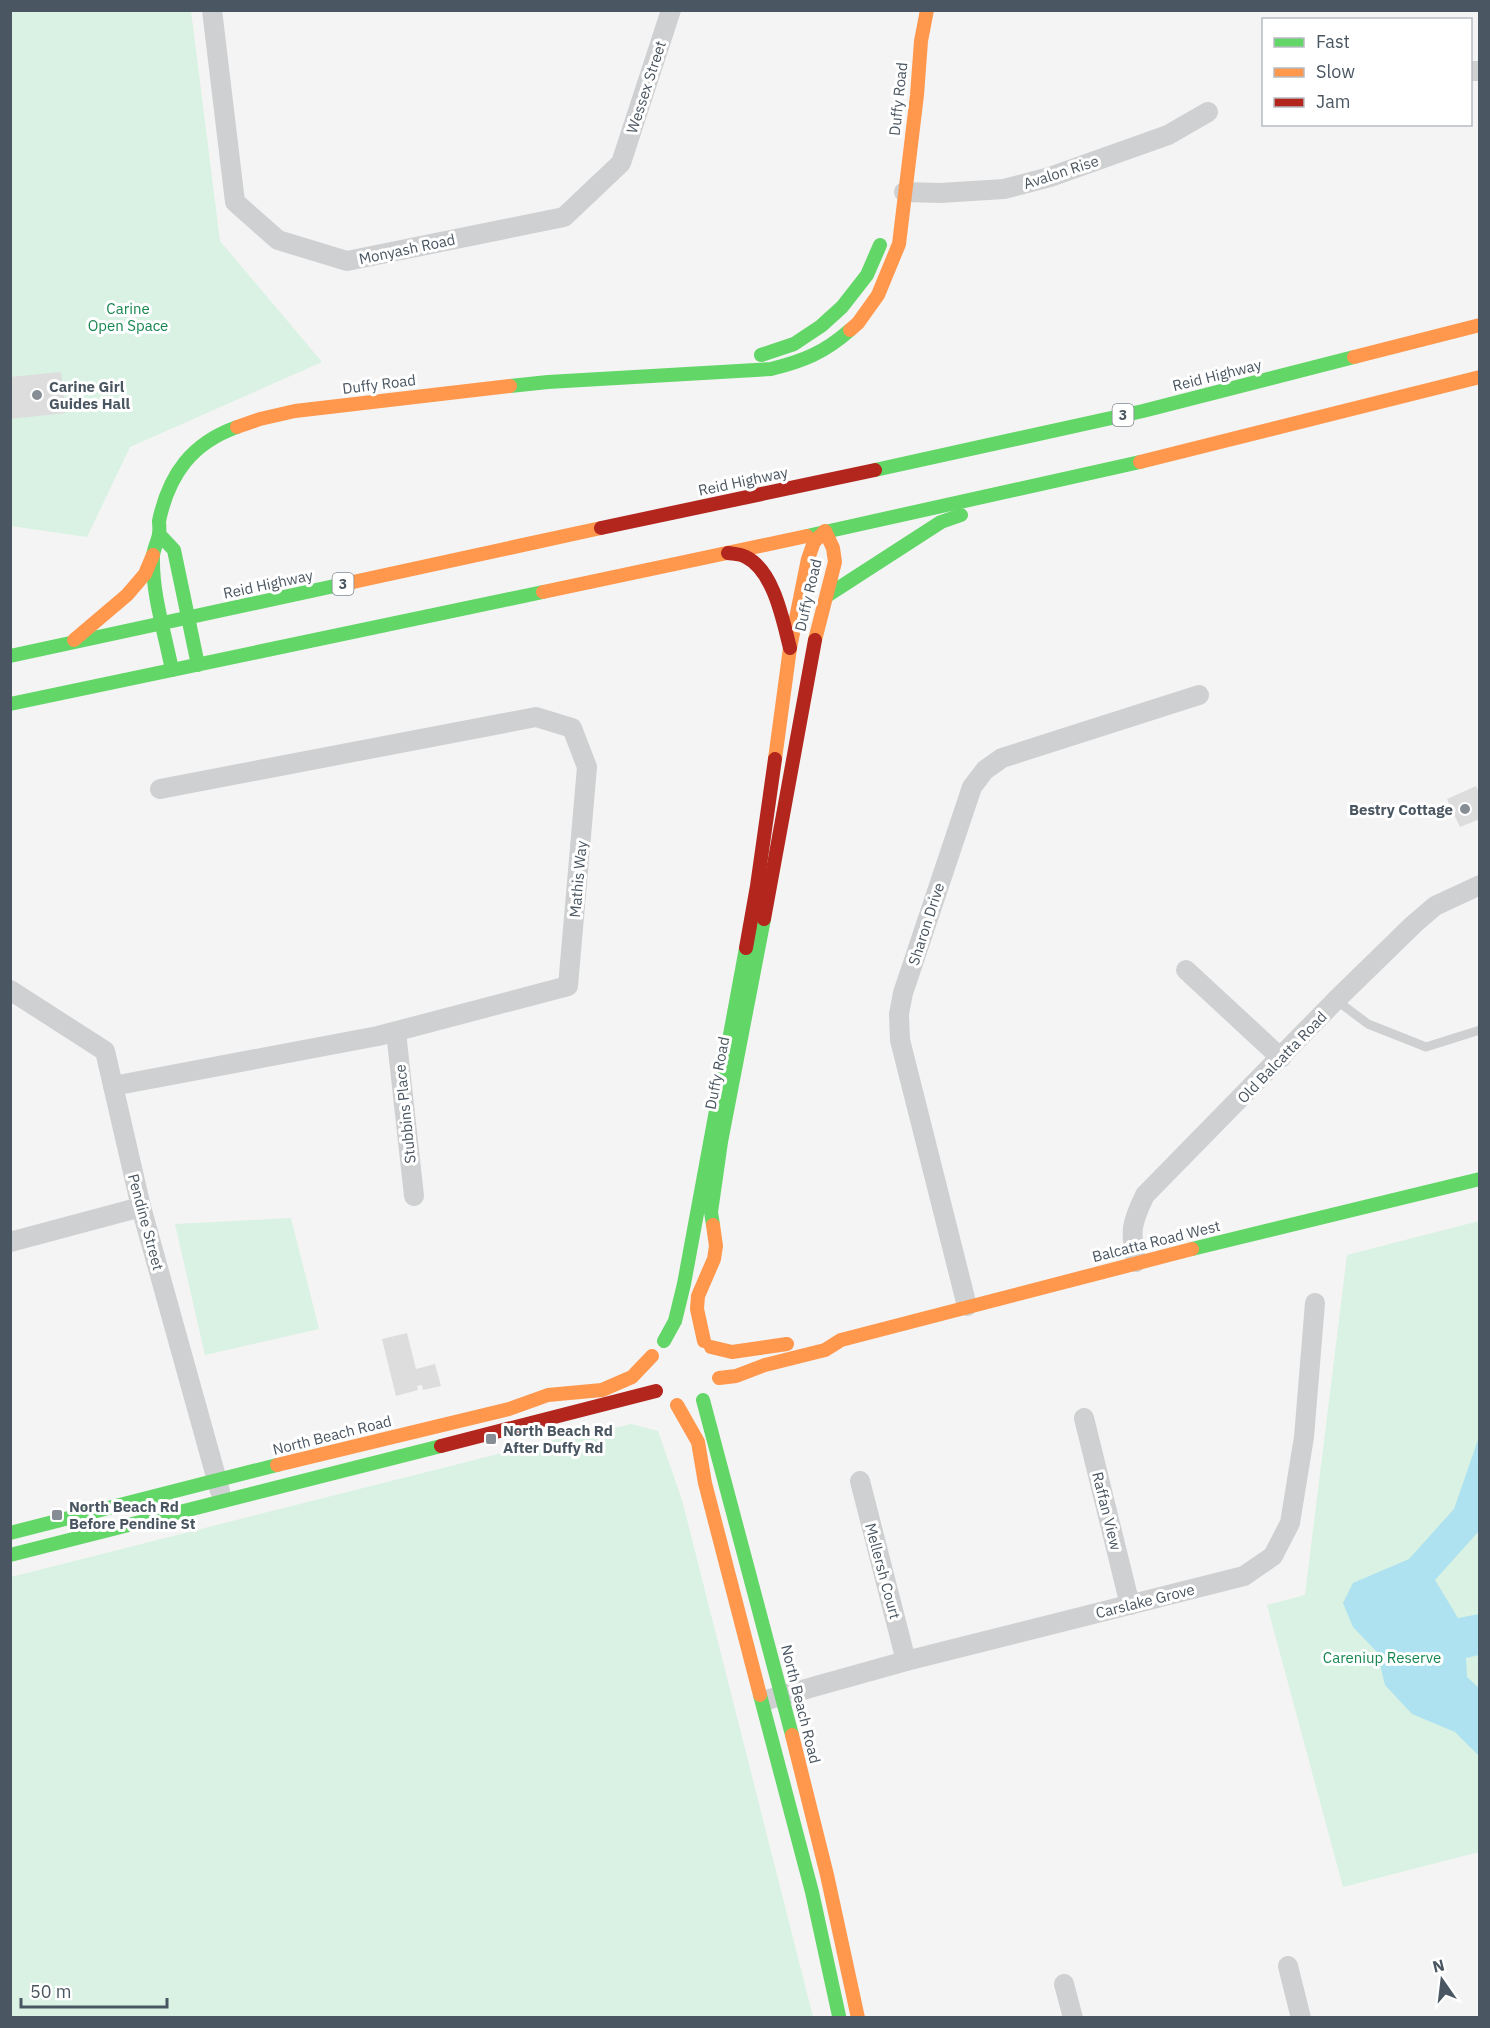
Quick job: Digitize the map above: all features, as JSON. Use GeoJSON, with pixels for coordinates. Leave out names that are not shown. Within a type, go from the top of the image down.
{"type":"FeatureCollection","features":[{"type":"Feature","properties":{"kind":"main road","name":"Duffy Road"},"geometry":{"type":"LineString","coordinates":[[172,670],[157,595],[153,555],[159,534],[159,522],[171,484],[182,465],[199,446],[220,433],[260,419],[295,411],[526,384],[771,369],[803,361],[832,346],[858,323],[878,295],[899,244],[917,96],[921,41],[927,10]]}},
{"type":"Feature","properties":{"kind":"main road","name":"Duffy Road"},"geometry":{"type":"LineString","coordinates":[[704,374],[794,344],[842,308],[867,275],[904,192]]}},
{"type":"Feature","properties":{"kind":"main road","name":"Reid Highway"},"geometry":{"type":"LineString","coordinates":[[10,656],[1143,411],[1479,325]]}},
{"type":"Feature","properties":{"kind":"main road"},"geometry":{"type":"LineString","coordinates":[[10,704],[1077,477],[1479,377]]}},
{"type":"Feature","properties":{"kind":"main road"},"geometry":{"type":"LineString","coordinates":[[853,489],[889,467]]}},
{"type":"Feature","properties":{"kind":"main road"},"geometry":{"type":"LineString","coordinates":[[828,595],[941,522],[1077,477]]}},
{"type":"Feature","properties":{"kind":"main road"},"geometry":{"type":"LineString","coordinates":[[763,493],[795,500]]}},
{"type":"Feature","properties":{"kind":"main road"},"geometry":{"type":"LineString","coordinates":[[825,531],[828,514]]}},
{"type":"Feature","properties":{"kind":"main road","name":"Duffy Road"},"geometry":{"type":"LineString","coordinates":[[664,1341],[675,1321],[684,1284],[736,1005],[757,886],[790,648],[808,559],[814,542],[825,531],[833,548],[835,562],[812,652],[782,826],[721,1142],[711,1212],[716,1246],[714,1259],[698,1296],[697,1310],[707,1344]]}},
{"type":"Feature","properties":{"kind":"main road"},"geometry":{"type":"LineString","coordinates":[[159,534],[174,550],[198,665]]}},
{"type":"Feature","properties":{"kind":"main road"},"geometry":{"type":"LineString","coordinates":[[728,553],[748,558],[759,568],[776,598],[790,648]]}},
{"type":"Feature","properties":{"kind":"main road"},"geometry":{"type":"LineString","coordinates":[[70,644],[127,595],[145,574],[153,555]]}},
{"type":"Feature","properties":{"kind":"main road","name":"Balcatta Road West"},"geometry":{"type":"LineString","coordinates":[[719,1378],[736,1376],[765,1365],[825,1350],[841,1340],[967,1306],[1136,1262],[1479,1179]]}},
{"type":"Feature","properties":{"kind":"main road"},"geometry":{"type":"LineString","coordinates":[[684,1335],[694,1337],[707,1344],[717,1357],[720,1367],[719,1378],[716,1387],[703,1400],[695,1404],[677,1405],[669,1402],[656,1391],[649,1374],[652,1356],[664,1341],[684,1335]]}},
{"type":"Feature","properties":{"kind":"main road","name":"Balcatta Road West"},"geometry":{"type":"LineString","coordinates":[[707,1344],[732,1352],[820,1338],[841,1340]]}},
{"type":"Feature","properties":{"kind":"main road","name":"North Beach Road"},"geometry":{"type":"LineString","coordinates":[[10,1533],[509,1409],[548,1395],[602,1390],[632,1377],[652,1356]]}},
{"type":"Feature","properties":{"kind":"main road"},"geometry":{"type":"LineString","coordinates":[[10,1555],[656,1391]]}},
{"type":"Feature","properties":{"kind":"main road","name":"North Beach Road"},"geometry":{"type":"LineString","coordinates":[[703,1400],[783,1696],[832,1898],[858,2018]]}},
{"type":"Feature","properties":{"kind":"main road"},"geometry":{"type":"LineString","coordinates":[[677,1405],[700,1447],[704,1483],[812,1893],[840,2018]]}},
{"type":"Feature","properties":{"kind":"street","name":"Monyash Road"},"geometry":{"type":"LineString","coordinates":[[212,10],[235,202],[278,240],[347,261],[564,217],[621,163]]}},
{"type":"Feature","properties":{"kind":"street","name":"Wessex Street"},"geometry":{"type":"LineString","coordinates":[[621,163],[671,10]]}},
{"type":"Feature","properties":{"kind":"street","name":"Avalon Rise"},"geometry":{"type":"LineString","coordinates":[[904,192],[940,193],[1004,189],[1050,177],[1168,135],[1208,112]]}},
{"type":"Feature","properties":{"kind":"street","name":"Sharon Drive"},"geometry":{"type":"LineString","coordinates":[[967,1306],[900,1040],[899,1014],[903,993],[972,787],[985,770],[1002,758],[1199,695]]}},
{"type":"Feature","properties":{"kind":"street","name":"Mathis Way"},"geometry":{"type":"LineString","coordinates":[[113,1086],[378,1036],[568,986],[587,768],[572,728],[536,717],[160,789]]}},
{"type":"Feature","properties":{"kind":"street","name":"Old Balcatta Road"},"geometry":{"type":"LineString","coordinates":[[1136,1262],[1131,1236],[1134,1218],[1145,1195],[1336,1000],[1414,924],[1435,906],[1479,885]]}},
{"type":"Feature","properties":{"kind":"street"},"geometry":{"type":"LineString","coordinates":[[1186,970],[1281,1058]]}},
{"type":"Feature","properties":{"kind":"street","name":"Pendine Street"},"geometry":{"type":"LineString","coordinates":[[10,990],[105,1051],[141,1207],[223,1500]]}},
{"type":"Feature","properties":{"kind":"street","name":"Stubbins Place"},"geometry":{"type":"LineString","coordinates":[[396,1032],[414,1196]]}},
{"type":"Feature","properties":{"kind":"street"},"geometry":{"type":"LineString","coordinates":[[10,1242],[141,1207]]}},
{"type":"Feature","properties":{"kind":"street","name":"Carslake Grove"},"geometry":{"type":"LineString","coordinates":[[761,1702],[906,1661],[1244,1576],[1273,1556],[1290,1523],[1292,1512],[1304,1437],[1315,1303]]}},
{"type":"Feature","properties":{"kind":"street","name":"Raffan View"},"geometry":{"type":"LineString","coordinates":[[1084,1418],[1130,1605]]}},
{"type":"Feature","properties":{"kind":"street","name":"Mellersh Court"},"geometry":{"type":"LineString","coordinates":[[860,1481],[906,1661]]}},
{"type":"Feature","properties":{"kind":"street"},"geometry":{"type":"LineString","coordinates":[[1288,1966],[1301,2018]]}},
{"type":"Feature","properties":{"kind":"street"},"geometry":{"type":"LineString","coordinates":[[1064,1984],[1073,2018]]}},
{"type":"Feature","properties":{"kind":"lane"},"geometry":{"type":"LineString","coordinates":[[1336,1000],[1368,1024],[1426,1047],[1479,1030]]}},
{"type":"Feature","properties":{"kind":"green space","name":"Carine Open Space"},"geometry":{"type":"Polygon","coordinates":[[[10,11],[191,11],[220,241],[322,362],[130,447],[87,537],[11,526],[10,11]]]}},
{"type":"Feature","properties":{"kind":"green space"},"geometry":{"type":"Polygon","coordinates":[[[291,1218],[319,1329],[205,1355],[175,1224],[291,1218]]]}},
{"type":"Feature","properties":{"kind":"green space","name":"Careniup Reserve"},"geometry":{"type":"Polygon","coordinates":[[[1479,1221],[1479,1852],[1343,1887],[1267,1605],[1305,1595],[1347,1255],[1479,1221]]]}},
{"type":"Feature","properties":{"kind":"green space"},"geometry":{"type":"Polygon","coordinates":[[[631,1424],[658,1431],[682,1500],[813,2017],[11,2017],[11,1577],[569,1436],[573,1438],[631,1424]]]}},
{"type":"Feature","properties":{"kind":"water"},"geometry":{"type":"Polygon","coordinates":[[[1479,1437],[1479,1531],[1435,1580],[1458,1618],[1479,1614],[1479,1655],[1466,1658],[1467,1677],[1479,1688],[1479,1756],[1455,1732],[1412,1714],[1385,1685],[1377,1652],[1353,1627],[1343,1603],[1353,1583],[1409,1559],[1454,1509],[1479,1437]]]}},
{"type":"Feature","properties":{"kind":"building","name":"Carine Girl Guides Hall"},"geometry":{"type":"Polygon","coordinates":[[[61,372],[66,413],[10,419],[10,377],[61,372]]]}},
{"type":"Feature","properties":{"kind":"building","name":"Bestry Cottage"},"geometry":{"type":"Polygon","coordinates":[[[1476,786],[1480,794],[1480,819],[1460,827],[1447,799],[1476,786]]]}},
{"type":"Feature","properties":{"kind":"building"},"geometry":{"type":"Polygon","coordinates":[[[407,1333],[416,1369],[435,1364],[441,1386],[423,1390],[422,1385],[417,1386],[418,1390],[396,1396],[382,1339],[407,1333]]]}},
{"type":"Feature","properties":{"kind":"traffic: fast"},"geometry":{"type":"LineString","coordinates":[[761,355],[794,344],[821,326],[842,307],[867,275],[880,245]]}},
{"type":"Feature","properties":{"kind":"traffic: fast"},"geometry":{"type":"LineString","coordinates":[[510,386],[771,369],[813,355],[850,330]]}},
{"type":"Feature","properties":{"kind":"traffic: fast"},"geometry":{"type":"LineString","coordinates":[[875,470],[1143,411],[1354,357]]}},
{"type":"Feature","properties":{"kind":"traffic: fast"},"geometry":{"type":"LineString","coordinates":[[172,670],[153,571],[153,554],[163,504],[176,475],[195,451],[207,442],[237,427]]}},
{"type":"Feature","properties":{"kind":"traffic: fast"},"geometry":{"type":"LineString","coordinates":[[807,536],[1140,462]]}},
{"type":"Feature","properties":{"kind":"traffic: fast"},"geometry":{"type":"LineString","coordinates":[[828,595],[941,522],[961,515]]}},
{"type":"Feature","properties":{"kind":"traffic: fast"},"geometry":{"type":"LineString","coordinates":[[159,534],[174,550],[198,665]]}},
{"type":"Feature","properties":{"kind":"traffic: fast"},"geometry":{"type":"LineString","coordinates":[[10,656],[353,582]]}},
{"type":"Feature","properties":{"kind":"traffic: fast"},"geometry":{"type":"LineString","coordinates":[[10,704],[543,592]]}},
{"type":"Feature","properties":{"kind":"traffic: fast"},"geometry":{"type":"LineString","coordinates":[[713,1225],[711,1212],[721,1142],[764,919]]}},
{"type":"Feature","properties":{"kind":"traffic: fast"},"geometry":{"type":"LineString","coordinates":[[664,1341],[675,1321],[684,1284],[746,948]]}},
{"type":"Feature","properties":{"kind":"traffic: fast"},"geometry":{"type":"LineString","coordinates":[[1192,1249],[1480,1179]]}},
{"type":"Feature","properties":{"kind":"traffic: fast"},"geometry":{"type":"LineString","coordinates":[[703,1400],[792,1735]]}},
{"type":"Feature","properties":{"kind":"traffic: fast"},"geometry":{"type":"LineString","coordinates":[[10,1555],[441,1446]]}},
{"type":"Feature","properties":{"kind":"traffic: fast"},"geometry":{"type":"LineString","coordinates":[[10,1533],[277,1465]]}},
{"type":"Feature","properties":{"kind":"traffic: fast"},"geometry":{"type":"LineString","coordinates":[[760,1695],[812,1892],[839,2016]]}},
{"type":"Feature","properties":{"kind":"traffic: slow"},"geometry":{"type":"LineString","coordinates":[[850,330],[858,323],[878,295],[899,244],[917,95],[921,41],[927,10]]}},
{"type":"Feature","properties":{"kind":"traffic: slow"},"geometry":{"type":"LineString","coordinates":[[1354,357],[1480,325]]}},
{"type":"Feature","properties":{"kind":"traffic: slow"},"geometry":{"type":"LineString","coordinates":[[1140,462],[1480,377]]}},
{"type":"Feature","properties":{"kind":"traffic: slow"},"geometry":{"type":"LineString","coordinates":[[237,427],[295,411],[510,386]]}},
{"type":"Feature","properties":{"kind":"traffic: slow"},"geometry":{"type":"LineString","coordinates":[[353,582],[601,528]]}},
{"type":"Feature","properties":{"kind":"traffic: slow"},"geometry":{"type":"LineString","coordinates":[[775,759],[790,648],[808,559],[814,542],[825,531],[833,548],[835,562],[815,640]]}},
{"type":"Feature","properties":{"kind":"traffic: slow"},"geometry":{"type":"LineString","coordinates":[[543,592],[807,536]]}},
{"type":"Feature","properties":{"kind":"traffic: slow"},"geometry":{"type":"LineString","coordinates":[[74,640],[127,595],[145,574],[153,555]]}},
{"type":"Feature","properties":{"kind":"traffic: slow"},"geometry":{"type":"LineString","coordinates":[[704,1341],[697,1309],[698,1296],[714,1259],[716,1246],[713,1225]]}},
{"type":"Feature","properties":{"kind":"traffic: slow"},"geometry":{"type":"LineString","coordinates":[[719,1378],[736,1376],[765,1365],[825,1350],[841,1340],[1192,1249]]}},
{"type":"Feature","properties":{"kind":"traffic: slow"},"geometry":{"type":"LineString","coordinates":[[711,1347],[732,1352],[787,1344]]}},
{"type":"Feature","properties":{"kind":"traffic: slow"},"geometry":{"type":"LineString","coordinates":[[277,1465],[509,1409],[548,1395],[602,1390],[632,1377],[652,1356]]}},
{"type":"Feature","properties":{"kind":"traffic: slow"},"geometry":{"type":"LineString","coordinates":[[677,1405],[698,1442],[705,1483],[760,1695]]}},
{"type":"Feature","properties":{"kind":"traffic: slow"},"geometry":{"type":"LineString","coordinates":[[792,1735],[827,1875],[858,2018]]}},
{"type":"Feature","properties":{"kind":"traffic: jam"},"geometry":{"type":"LineString","coordinates":[[601,528],[875,470]]}},
{"type":"Feature","properties":{"kind":"traffic: jam"},"geometry":{"type":"LineString","coordinates":[[728,553],[746,557],[764,573],[776,598],[790,648]]}},
{"type":"Feature","properties":{"kind":"traffic: jam"},"geometry":{"type":"LineString","coordinates":[[764,919],[815,640]]}},
{"type":"Feature","properties":{"kind":"traffic: jam"},"geometry":{"type":"LineString","coordinates":[[746,948],[775,759]]}},
{"type":"Feature","properties":{"kind":"traffic: jam"},"geometry":{"type":"LineString","coordinates":[[441,1446],[656,1391]]}},
{"type":"Feature","properties":{"kind":"place","name":"Carine Girl Guides Hall"},"geometry":{"type":"Point","coordinates":[37,395]}},
{"type":"Feature","properties":{"kind":"place","name":"Bestry Cottage"},"geometry":{"type":"Point","coordinates":[1465,809]}},
{"type":"Feature","properties":{"kind":"place","name":"North Beach Rd After Duffy Rd"},"geometry":{"type":"Point","coordinates":[491,1439]}},
{"type":"Feature","properties":{"kind":"place","name":"North Beach Rd Before Pendine St"},"geometry":{"type":"Point","coordinates":[57,1515]}}]}
